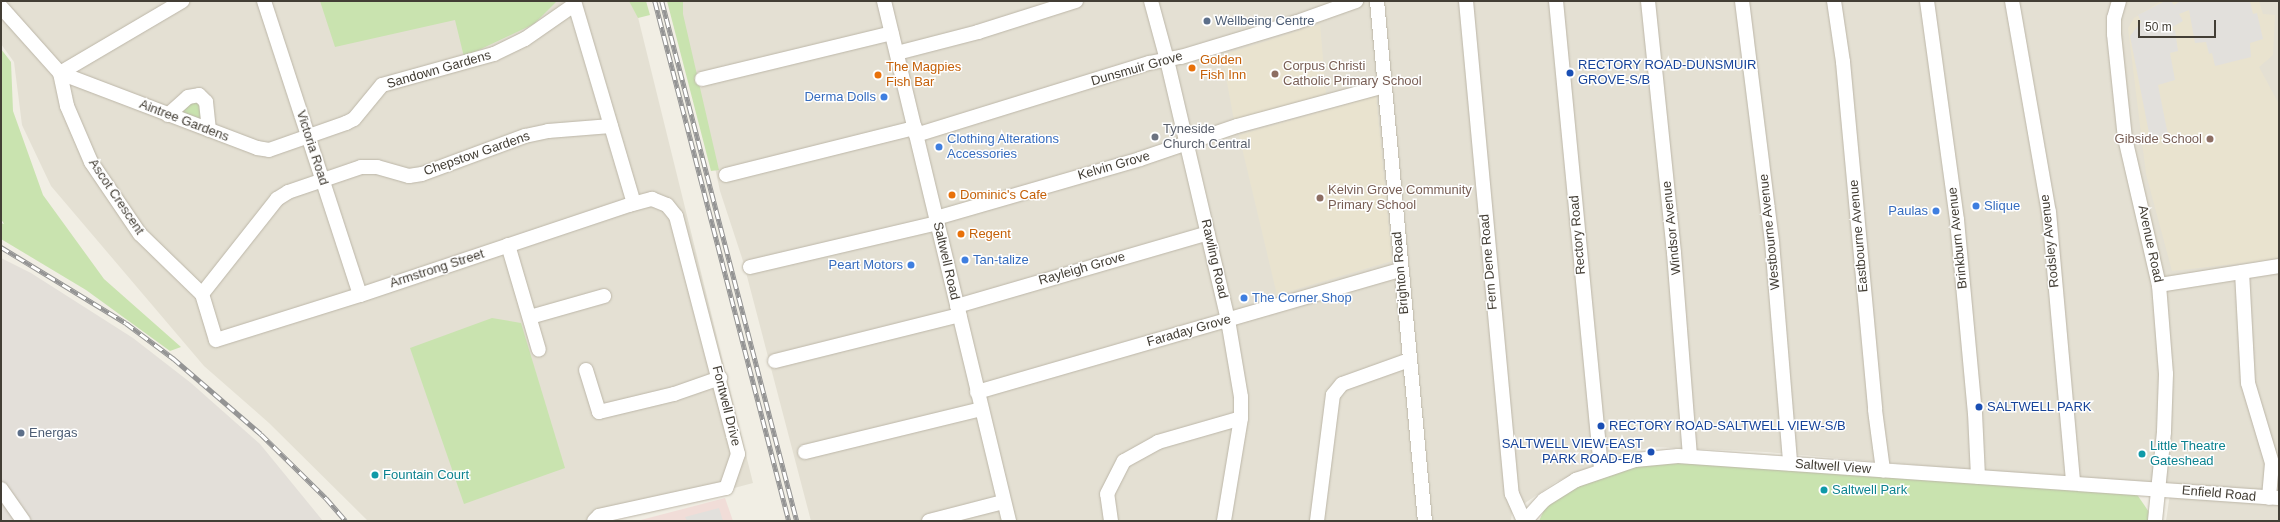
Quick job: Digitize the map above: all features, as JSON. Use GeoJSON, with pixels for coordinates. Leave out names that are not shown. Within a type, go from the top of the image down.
{"type":"FeatureCollection","features":[{"type":"Feature","properties":{"kind":"street"},"geometry":{"type":"LineString","coordinates":[[60,73],[182,1]]}},
{"type":"Feature","properties":{"kind":"street","name":"Victoria Road"},"geometry":{"type":"LineString","coordinates":[[264,1],[360,294]]}},
{"type":"Feature","properties":{"kind":"street","name":"Saltwell Road"},"geometry":{"type":"LineString","coordinates":[[884,1],[1009,521]]}},
{"type":"Feature","properties":{"kind":"street"},"geometry":{"type":"LineString","coordinates":[[897,53],[978,32],[1076,1]]}},
{"type":"Feature","properties":{"kind":"street","name":"Rawling Road"},"geometry":{"type":"LineString","coordinates":[[1151,1],[1167,60],[1228,320],[1241,397],[1241,418],[1224,521]]}},
{"type":"Feature","properties":{"kind":"street","name":"Dunsmuir Grove"},"geometry":{"type":"LineString","coordinates":[[915,132],[1149,63],[1167,60],[1298,22],[1356,1]]}},
{"type":"Feature","properties":{"kind":"street","name":"Brighton Road"},"geometry":{"type":"LineString","coordinates":[[1377,1],[1425,521]]}},
{"type":"Feature","properties":{"kind":"street","name":"Fern Dene Road"},"geometry":{"type":"LineString","coordinates":[[1466,1],[1512,494],[1524,521]]}},
{"type":"Feature","properties":{"kind":"street","name":"Rectory Road"},"geometry":{"type":"LineString","coordinates":[[1556,1],[1601,470]]}},
{"type":"Feature","properties":{"kind":"street","name":"Windsor Avenue"},"geometry":{"type":"LineString","coordinates":[[1648,1],[1674,252],[1690,456]]}},
{"type":"Feature","properties":{"kind":"street","name":"Westbourne Avenue"},"geometry":{"type":"LineString","coordinates":[[1742,1],[1772,242],[1790,463]]}},
{"type":"Feature","properties":{"kind":"street","name":"Eastbourne Avenue"},"geometry":{"type":"LineString","coordinates":[[1834,1],[1843,62],[1875,410],[1883,470]]}},
{"type":"Feature","properties":{"kind":"street","name":"Brinkburn Avenue"},"geometry":{"type":"LineString","coordinates":[[1927,1],[1956,220],[1975,413],[1978,477]]}},
{"type":"Feature","properties":{"kind":"street","name":"Rodsley Avenue"},"geometry":{"type":"LineString","coordinates":[[2012,1],[2049,212],[2073,483]]}},
{"type":"Feature","properties":{"kind":"street","name":"Avenue Road"},"geometry":{"type":"LineString","coordinates":[[2119,1],[2114,18],[2114,34],[2125,138],[2159,286],[2166,374],[2160,489],[2155,521]]}},
{"type":"Feature","properties":{"kind":"street"},"geometry":{"type":"LineString","coordinates":[[574,3],[634,203]]}},
{"type":"Feature","properties":{"kind":"street","name":"Sandown Gardens"},"geometry":{"type":"LineString","coordinates":[[309,137],[354,119],[382,85],[494,54],[525,39],[574,3]]}},
{"type":"Feature","properties":{"kind":"street","name":"Ascot Crescent"},"geometry":{"type":"LineString","coordinates":[[1,7],[60,73],[67,106],[91,162],[140,234],[202,294],[216,340]]}},
{"type":"Feature","properties":{"kind":"street"},"geometry":{"type":"LineString","coordinates":[[702,79],[892,33]]}},
{"type":"Feature","properties":{"kind":"street","name":"Aintree Gardens"},"geometry":{"type":"LineString","coordinates":[[60,73],[263,150],[309,137]]}},
{"type":"Feature","properties":{"kind":"street","name":"Kelvin Grove"},"geometry":{"type":"LineString","coordinates":[[750,267],[936,220],[1187,144],[1237,126],[1313,104],[1384,86]]}},
{"type":"Feature","properties":{"kind":"street"},"geometry":{"type":"LineString","coordinates":[[168,115],[188,97],[199,95],[206,102],[209,130]]}},
{"type":"Feature","properties":{"kind":"street","name":"Chepstow Gardens"},"geometry":{"type":"LineString","coordinates":[[202,294],[277,199],[288,192],[370,166],[398,174],[422,174],[525,136],[548,131],[612,126]]}},
{"type":"Feature","properties":{"kind":"street"},"geometry":{"type":"LineString","coordinates":[[726,175],[915,132]]}},
{"type":"Feature","properties":{"kind":"street","name":"Armstrong Street"},"geometry":{"type":"LineString","coordinates":[[216,340],[634,203],[657,199]]}},
{"type":"Feature","properties":{"kind":"street","name":"Fontwell Drive"},"geometry":{"type":"LineString","coordinates":[[594,521],[599,516],[726,488],[738,454],[720,378],[676,216],[668,205],[657,199]]}},
{"type":"Feature","properties":{"kind":"street","name":"Rayleigh Grove"},"geometry":{"type":"LineString","coordinates":[[775,361],[958,310],[1208,233]]}},
{"type":"Feature","properties":{"kind":"street"},"geometry":{"type":"LineString","coordinates":[[508,245],[539,350]]}},
{"type":"Feature","properties":{"kind":"street"},"geometry":{"type":"LineString","coordinates":[[2159,286],[2279,266]]}},
{"type":"Feature","properties":{"kind":"street","name":"Faraday Grove"},"geometry":{"type":"LineString","coordinates":[[977,392],[1401,270]]}},
{"type":"Feature","properties":{"kind":"street"},"geometry":{"type":"LineString","coordinates":[[2242,272],[2248,383],[2272,463],[2274,498]]}},
{"type":"Feature","properties":{"kind":"street"},"geometry":{"type":"LineString","coordinates":[[530,318],[604,296]]}},
{"type":"Feature","properties":{"kind":"street"},"geometry":{"type":"LineString","coordinates":[[1317,521],[1333,395],[1342,384],[1409,360]]}},
{"type":"Feature","properties":{"kind":"street"},"geometry":{"type":"LineString","coordinates":[[586,370],[599,412],[674,394],[720,378]]}},
{"type":"Feature","properties":{"kind":"street"},"geometry":{"type":"LineString","coordinates":[[806,452],[981,409]]}},
{"type":"Feature","properties":{"kind":"street"},"geometry":{"type":"LineString","coordinates":[[1111,521],[1107,494],[1124,461],[1158,442],[1241,418]]}},
{"type":"Feature","properties":{"kind":"street","name":"Saltwell View"},"geometry":{"type":"LineString","coordinates":[[1524,521],[1554,492],[1601,470],[1641,459],[1690,456],[2160,489]]}},
{"type":"Feature","properties":{"kind":"street"},"geometry":{"type":"LineString","coordinates":[[1,489],[23,521]]}},
{"type":"Feature","properties":{"kind":"street","name":"Enfield Road"},"geometry":{"type":"LineString","coordinates":[[2160,489],[2274,498]]}},
{"type":"Feature","properties":{"kind":"street"},"geometry":{"type":"LineString","coordinates":[[929,521],[1004,502]]}},
{"type":"Feature","properties":{"kind":"shaded area"},"geometry":{"type":"Polygon","coordinates":[[[1,1],[634,1],[753,483],[610,521],[368,521],[269,423],[204,366],[51,186],[22,125],[14,62],[1,44],[1,1]]]}},
{"type":"Feature","properties":{"kind":"shaded area"},"geometry":{"type":"Polygon","coordinates":[[[679,1],[2279,1],[2279,521],[2166,521],[2171,487],[1767,452],[1653,447],[1619,454],[1556,482],[1512,512],[1511,521],[811,521],[743,261],[720,191],[679,1]]]}},
{"type":"Feature","properties":{"kind":"shaded area","name":"Gibside School"},"geometry":{"type":"Polygon","coordinates":[[[2161,1],[2259,1],[2263,14],[2275,15],[2273,55],[2259,67],[2279,104],[2279,259],[2172,271],[2146,174],[2128,28],[2134,18],[2161,1]]]}},
{"type":"Feature","properties":{"kind":"shaded area"},"geometry":{"type":"Polygon","coordinates":[[[2165,1],[2171,1],[2174,5],[2181,1],[2250,1],[2253,14],[2257,13],[2263,39],[2250,43],[2251,57],[2215,66],[2212,53],[2209,54],[2206,42],[2195,43],[2189,10],[2179,14],[2183,21],[2169,29],[2164,23],[2164,32],[2175,30],[2178,51],[2170,53],[2175,80],[2158,85],[2168,135],[2150,138],[2130,36],[2141,22],[2138,15],[2165,1]]]}},
{"type":"Feature","properties":{"kind":"shaded area","name":"Corpus Christi Catholic Primary School"},"geometry":{"type":"Polygon","coordinates":[[[1320,24],[1326,94],[1234,120],[1222,55],[1320,24]]]}},
{"type":"Feature","properties":{"kind":"shaded area","name":"Kelvin Grove Community Primary School"},"geometry":{"type":"Polygon","coordinates":[[[1376,96],[1392,261],[1277,295],[1239,135],[1376,96]]]}},
{"type":"Feature","properties":{"kind":"shaded area"},"geometry":{"type":"Polygon","coordinates":[[[1,258],[31,273],[133,338],[191,383],[260,444],[323,521],[1,521],[1,258]]]}},
{"type":"Feature","properties":{"kind":"shaded area"},"geometry":{"type":"Polygon","coordinates":[[[725,498],[733,521],[637,521],[725,498]]]}},
{"type":"Feature","properties":{"kind":"shaded area"},"geometry":{"type":"Polygon","coordinates":[[[719,508],[723,521],[687,521],[685,517],[719,508]]]}},
{"type":"Feature","properties":{"kind":"green space"},"geometry":{"type":"Polygon","coordinates":[[[320,1],[557,1],[534,24],[464,57],[455,20],[335,47],[320,1]]]}},
{"type":"Feature","properties":{"kind":"green space"},"geometry":{"type":"Polygon","coordinates":[[[629,1],[646,1],[650,15],[638,18],[629,1]]]}},
{"type":"Feature","properties":{"kind":"green space"},"geometry":{"type":"Polygon","coordinates":[[[667,1],[683,1],[683,14],[719,170],[711,171],[667,1]]]}},
{"type":"Feature","properties":{"kind":"green space"},"geometry":{"type":"Polygon","coordinates":[[[1,49],[11,62],[13,111],[43,195],[104,279],[181,347],[170,351],[86,290],[1,239],[1,223],[4,224],[1,219],[1,49]]]}},
{"type":"Feature","properties":{"kind":"green space"},"geometry":{"type":"Polygon","coordinates":[[[191,101],[200,103],[203,124],[180,116],[180,109],[191,101]]]}},
{"type":"Feature","properties":{"kind":"green space"},"geometry":{"type":"Polygon","coordinates":[[[492,318],[521,323],[565,468],[464,504],[410,348],[492,318]]]}},
{"type":"Feature","properties":{"kind":"green space","name":"Saltwell Park"},"geometry":{"type":"Polygon","coordinates":[[[1680,463],[2136,493],[2151,515],[2150,521],[1539,521],[1544,510],[1563,493],[1598,477],[1639,466],[1680,463]]]}},
{"type":"Feature","properties":{"kind":"railway"},"geometry":{"type":"LineString","coordinates":[[655,1],[789,521]]}},
{"type":"Feature","properties":{"kind":"railway"},"geometry":{"type":"LineString","coordinates":[[662,1],[797,521]]}},
{"type":"Feature","properties":{"kind":"railway"},"geometry":{"type":"LineString","coordinates":[[1,247],[126,323],[173,358],[261,434],[326,498],[346,521]]}},
{"type":"Feature","properties":{"kind":"place","name":"Wellbeing Centre"},"geometry":{"type":"Point","coordinates":[1207,21]}},
{"type":"Feature","properties":{"kind":"place","name":"Golden Fish Inn"},"geometry":{"type":"Point","coordinates":[1192,68]}},
{"type":"Feature","properties":{"kind":"place","name":"RECTORY ROAD-DUNSMUIR GROVE-S/B"},"geometry":{"type":"Point","coordinates":[1570,73]}},
{"type":"Feature","properties":{"kind":"place","name":"Corpus Christi Catholic Primary School"},"geometry":{"type":"Point","coordinates":[1275,74]}},
{"type":"Feature","properties":{"kind":"place","name":"The Magpies Fish Bar"},"geometry":{"type":"Point","coordinates":[878,75]}},
{"type":"Feature","properties":{"kind":"place","name":"Derma Dolls"},"geometry":{"type":"Point","coordinates":[884,97]}},
{"type":"Feature","properties":{"kind":"place","name":"Tyneside Church Central"},"geometry":{"type":"Point","coordinates":[1155,137]}},
{"type":"Feature","properties":{"kind":"place","name":"Gibside School"},"geometry":{"type":"Point","coordinates":[2210,139]}},
{"type":"Feature","properties":{"kind":"place","name":"Clothing Alterations Accessories"},"geometry":{"type":"Point","coordinates":[939,147]}},
{"type":"Feature","properties":{"kind":"place","name":"Dominic's Cafe"},"geometry":{"type":"Point","coordinates":[952,195]}},
{"type":"Feature","properties":{"kind":"place","name":"Kelvin Grove Community Primary School"},"geometry":{"type":"Point","coordinates":[1320,198]}},
{"type":"Feature","properties":{"kind":"place","name":"Slique"},"geometry":{"type":"Point","coordinates":[1976,206]}},
{"type":"Feature","properties":{"kind":"place","name":"Paulas"},"geometry":{"type":"Point","coordinates":[1936,211]}},
{"type":"Feature","properties":{"kind":"place","name":"Regent"},"geometry":{"type":"Point","coordinates":[961,234]}},
{"type":"Feature","properties":{"kind":"place","name":"Tan-talize"},"geometry":{"type":"Point","coordinates":[965,260]}},
{"type":"Feature","properties":{"kind":"place","name":"Peart Motors"},"geometry":{"type":"Point","coordinates":[911,265]}},
{"type":"Feature","properties":{"kind":"place","name":"The Corner Shop"},"geometry":{"type":"Point","coordinates":[1244,298]}},
{"type":"Feature","properties":{"kind":"place","name":"SALTWELL PARK"},"geometry":{"type":"Point","coordinates":[1979,407]}},
{"type":"Feature","properties":{"kind":"place","name":"RECTORY ROAD-SALTWELL VIEW-S/B"},"geometry":{"type":"Point","coordinates":[1601,426]}},
{"type":"Feature","properties":{"kind":"place","name":"Energas"},"geometry":{"type":"Point","coordinates":[21,433]}},
{"type":"Feature","properties":{"kind":"place","name":"SALTWELL VIEW-EAST PARK ROAD-E/B"},"geometry":{"type":"Point","coordinates":[1651,452]}},
{"type":"Feature","properties":{"kind":"place","name":"Little Theatre Gateshead"},"geometry":{"type":"Point","coordinates":[2142,454]}},
{"type":"Feature","properties":{"kind":"place","name":"Fountain Court"},"geometry":{"type":"Point","coordinates":[375,475]}},
{"type":"Feature","properties":{"kind":"place","name":"Saltwell Park"},"geometry":{"type":"Point","coordinates":[1824,490]}}]}
